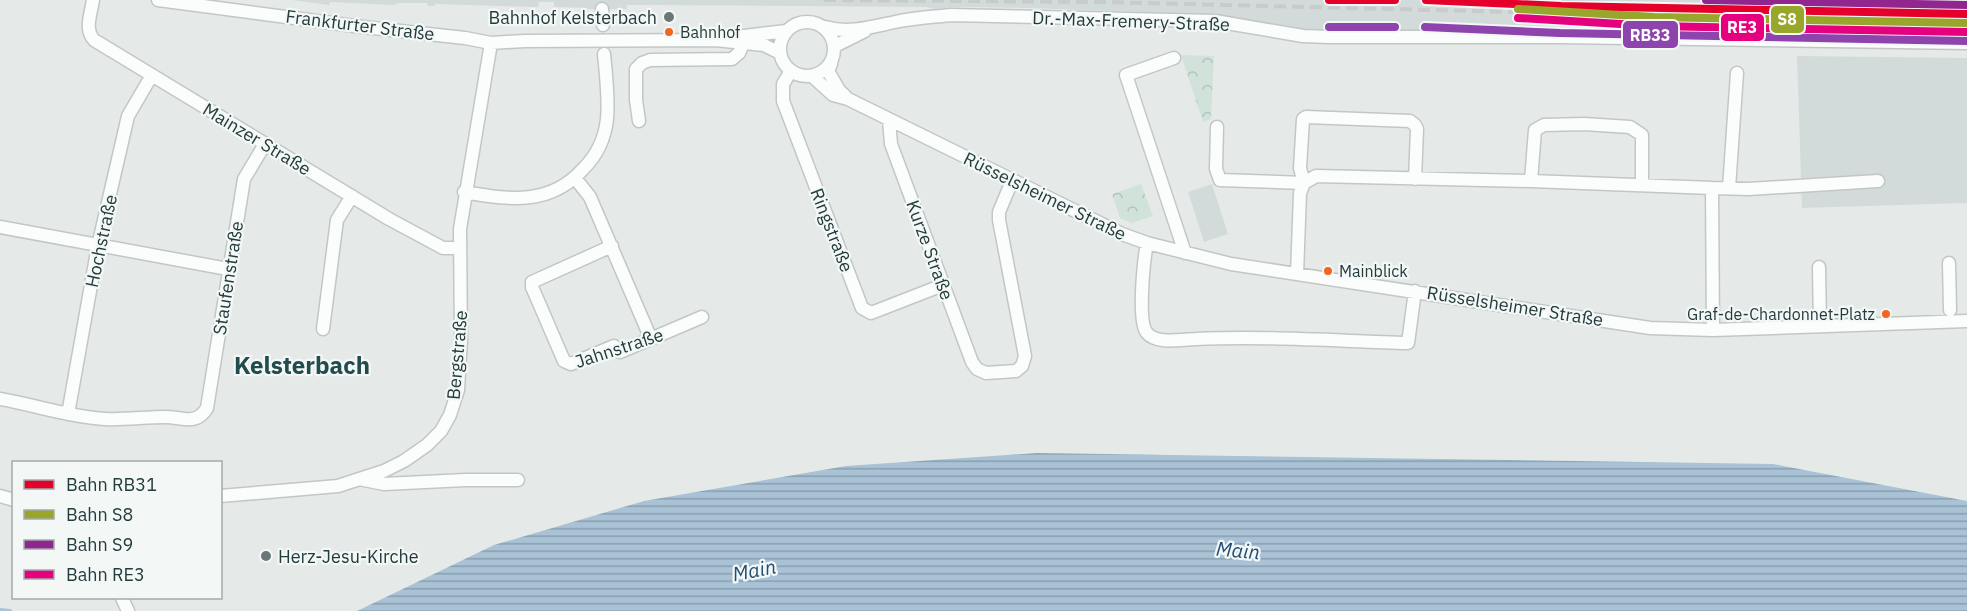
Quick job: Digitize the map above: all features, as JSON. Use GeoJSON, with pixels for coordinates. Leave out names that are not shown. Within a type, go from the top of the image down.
{"type":"FeatureCollection","features":[{"type":"Feature","properties":{"kind":"street","name":"Mainzer Straße"},"geometry":{"type":"LineString","coordinates":[[93,0],[89,34],[94,40],[389,219],[443,248],[460,249]]}},
{"type":"Feature","properties":{"kind":"street","name":"Frankfurter Straße"},"geometry":{"type":"LineString","coordinates":[[158,0],[491,43]]}},
{"type":"Feature","properties":{"kind":"street"},"geometry":{"type":"LineString","coordinates":[[602,9],[603,26]]}},
{"type":"Feature","properties":{"kind":"street","name":"Dr.-Max-Fremery-Straße"},"geometry":{"type":"LineString","coordinates":[[825,27],[837,31],[872,28],[920,18],[951,15],[1215,21],[1304,36],[1329,37],[1559,37],[1967,43]]}},
{"type":"Feature","properties":{"kind":"street"},"geometry":{"type":"LineString","coordinates":[[809,21],[825,27],[835,46],[831,64],[826,70],[812,76],[802,76],[791,71],[783,62],[780,53],[782,38],[786,31],[792,26],[809,21]]}},
{"type":"Feature","properties":{"kind":"street","name":"Dr.-Max-Fremery-Straße"},"geometry":{"type":"LineString","coordinates":[[835,46],[872,28]]}},
{"type":"Feature","properties":{"kind":"street"},"geometry":{"type":"LineString","coordinates":[[715,40],[743,34],[786,31]]}},
{"type":"Feature","properties":{"kind":"street"},"geometry":{"type":"LineString","coordinates":[[491,43],[715,40],[764,45],[780,53]]}},
{"type":"Feature","properties":{"kind":"street","name":"Bergstraße"},"geometry":{"type":"LineString","coordinates":[[222,496],[338,486],[384,471],[418,452],[441,431],[450,415],[458,390],[461,340],[459,229],[491,43]]}},
{"type":"Feature","properties":{"kind":"street"},"geometry":{"type":"LineString","coordinates":[[639,122],[636,69],[639,65],[650,60],[732,59],[739,53],[743,44]]}},
{"type":"Feature","properties":{"kind":"street"},"geometry":{"type":"LineString","coordinates":[[464,192],[499,198],[526,198],[550,194],[575,178],[591,160],[603,135],[607,119],[604,54]]}},
{"type":"Feature","properties":{"kind":"street"},"geometry":{"type":"LineString","coordinates":[[1174,58],[1126,75],[1185,253]]}},
{"type":"Feature","properties":{"kind":"street","name":"Rüsselsheimer Straße"},"geometry":{"type":"LineString","coordinates":[[831,64],[828,72],[848,99]]}},
{"type":"Feature","properties":{"kind":"street","name":"Ringstraße"},"geometry":{"type":"LineString","coordinates":[[791,71],[783,84],[783,101],[862,308],[871,313],[943,285]]}},
{"type":"Feature","properties":{"kind":"street"},"geometry":{"type":"LineString","coordinates":[[1729,188],[1737,73]]}},
{"type":"Feature","properties":{"kind":"street","name":"Hochstraße"},"geometry":{"type":"LineString","coordinates":[[68,414],[98,246],[128,116],[152,75]]}},
{"type":"Feature","properties":{"kind":"street","name":"Rüsselsheimer Straße"},"geometry":{"type":"LineString","coordinates":[[812,76],[833,95],[848,99],[1122,234],[1147,243],[1231,264],[1650,328],[1713,330],[1967,321]]}},
{"type":"Feature","properties":{"kind":"street"},"geometry":{"type":"LineString","coordinates":[[1297,274],[1300,193],[1304,183],[1300,168],[1303,119],[1306,117],[1410,121],[1416,129],[1415,179]]}},
{"type":"Feature","properties":{"kind":"street","name":"Kurze Straße"},"geometry":{"type":"LineString","coordinates":[[889,120],[891,144],[972,362],[977,369],[986,373],[1016,371],[1022,366],[1025,356],[999,220],[999,212],[1012,181]]}},
{"type":"Feature","properties":{"kind":"street"},"geometry":{"type":"LineString","coordinates":[[1531,180],[1535,130],[1544,125],[1584,124],[1630,127],[1639,131],[1642,135],[1642,184]]}},
{"type":"Feature","properties":{"kind":"street"},"geometry":{"type":"LineString","coordinates":[[1217,127],[1216,169],[1220,180],[1304,183],[1316,176],[1531,180],[1712,188],[1878,181]]}},
{"type":"Feature","properties":{"kind":"street","name":"Staufenstraße"},"geometry":{"type":"LineString","coordinates":[[68,414],[107,419],[167,417],[194,420],[202,416],[207,408],[244,179],[265,144]]}},
{"type":"Feature","properties":{"kind":"street"},"geometry":{"type":"LineString","coordinates":[[575,178],[590,197],[651,339]]}},
{"type":"Feature","properties":{"kind":"street"},"geometry":{"type":"LineString","coordinates":[[1712,188],[1713,330]]}},
{"type":"Feature","properties":{"kind":"street"},"geometry":{"type":"LineString","coordinates":[[322,330],[337,220],[352,196]]}},
{"type":"Feature","properties":{"kind":"street"},"geometry":{"type":"LineString","coordinates":[[0,227],[228,269]]}},
{"type":"Feature","properties":{"kind":"street"},"geometry":{"type":"LineString","coordinates":[[1147,243],[1142,277],[1142,322],[1146,332],[1156,339],[1213,338],[1408,343],[1415,291]]}},
{"type":"Feature","properties":{"kind":"street","name":"Jahnstraße"},"geometry":{"type":"LineString","coordinates":[[612,246],[532,282],[567,364],[614,346],[620,352],[702,317]]}},
{"type":"Feature","properties":{"kind":"street"},"geometry":{"type":"LineString","coordinates":[[1949,263],[1950,310]]}},
{"type":"Feature","properties":{"kind":"street"},"geometry":{"type":"LineString","coordinates":[[1818,267],[1820,326]]}},
{"type":"Feature","properties":{"kind":"street"},"geometry":{"type":"LineString","coordinates":[[0,399],[68,414]]}},
{"type":"Feature","properties":{"kind":"street"},"geometry":{"type":"LineString","coordinates":[[358,479],[384,484],[518,480]]}},
{"type":"Feature","properties":{"kind":"shaded area"},"geometry":{"type":"Polygon","coordinates":[[[292,0],[1967,0],[1967,37],[1641,32],[1323,32],[1198,14],[1028,8],[627,5],[627,9],[587,9],[554,7],[554,2],[539,2],[538,7],[330,2],[329,5],[292,0]]]}},
{"type":"Feature","properties":{"kind":"shaded area"},"geometry":{"type":"Polygon","coordinates":[[[1797,56],[1967,58],[1967,203],[1802,208],[1797,56]]]}},
{"type":"Feature","properties":{"kind":"shaded area"},"geometry":{"type":"Polygon","coordinates":[[[1212,184],[1228,234],[1204,242],[1188,192],[1212,184]]]}},
{"type":"Feature","properties":{"kind":"green space"},"geometry":{"type":"Polygon","coordinates":[[[1181,55],[1214,56],[1211,119],[1203,122],[1181,55]]]}},
{"type":"Feature","properties":{"kind":"green space"},"geometry":{"type":"Polygon","coordinates":[[[1141,184],[1153,216],[1132,223],[1120,218],[1112,194],[1141,184]]]}},
{"type":"Feature","properties":{"kind":"water","name":"Main"},"geometry":{"type":"Polygon","coordinates":[[[1037,453],[1773,464],[1967,501],[1967,611],[357,611],[494,545],[644,501],[846,466],[1037,453]]]}},
{"type":"Feature","properties":{"kind":"waterway"},"geometry":{"type":"LineString","coordinates":[[0,610],[10,611]]}},
{"type":"Feature","properties":{"kind":"railway"},"geometry":{"type":"LineString","coordinates":[[824,0],[1102,2],[1555,13]]}},
{"type":"Feature","properties":{"kind":"rail line","name":"RB31"},"geometry":{"type":"LineString","coordinates":[[1329,0],[1395,0]]}},
{"type":"Feature","properties":{"kind":"rail line","name":"RB31"},"geometry":{"type":"LineString","coordinates":[[1426,0],[1561,6],[1967,14]]}},
{"type":"Feature","properties":{"kind":"rail line","name":"S9"},"geometry":{"type":"LineString","coordinates":[[1706,0],[1967,5]]}},
{"type":"Feature","properties":{"kind":"rail line","name":"S8"},"geometry":{"type":"LineString","coordinates":[[1518,9],[1654,17],[1967,23]]}},
{"type":"Feature","properties":{"kind":"rail line","name":"RE3"},"geometry":{"type":"LineString","coordinates":[[1518,18],[1654,26],[1967,32]]}},
{"type":"Feature","properties":{"kind":"transit line","name":"RB33"},"geometry":{"type":"LineString","coordinates":[[1329,27],[1395,27]]}},
{"type":"Feature","properties":{"kind":"transit line","name":"RB33"},"geometry":{"type":"LineString","coordinates":[[1425,27],[1560,33],[1966,41]]}},
{"type":"Feature","properties":{"kind":"place","name":"Bahnhof Kelsterbach"},"geometry":{"type":"Point","coordinates":[669,17]}},
{"type":"Feature","properties":{"kind":"place","name":"Bahnhof"},"geometry":{"type":"Point","coordinates":[669,32]}},
{"type":"Feature","properties":{"kind":"place","name":"Mainblick"},"geometry":{"type":"Point","coordinates":[1328,271]}},
{"type":"Feature","properties":{"kind":"place","name":"Graf-de-Chardonnet-Platz"},"geometry":{"type":"Point","coordinates":[1886,314]}},
{"type":"Feature","properties":{"kind":"place","name":"Herz-Jesu-Kirche"},"geometry":{"type":"Point","coordinates":[266,556]}},
{"type":"Feature","properties":{"kind":"district","name":"Kelsterbach"},"geometry":{"type":"Point","coordinates":[302,365]}}]}
